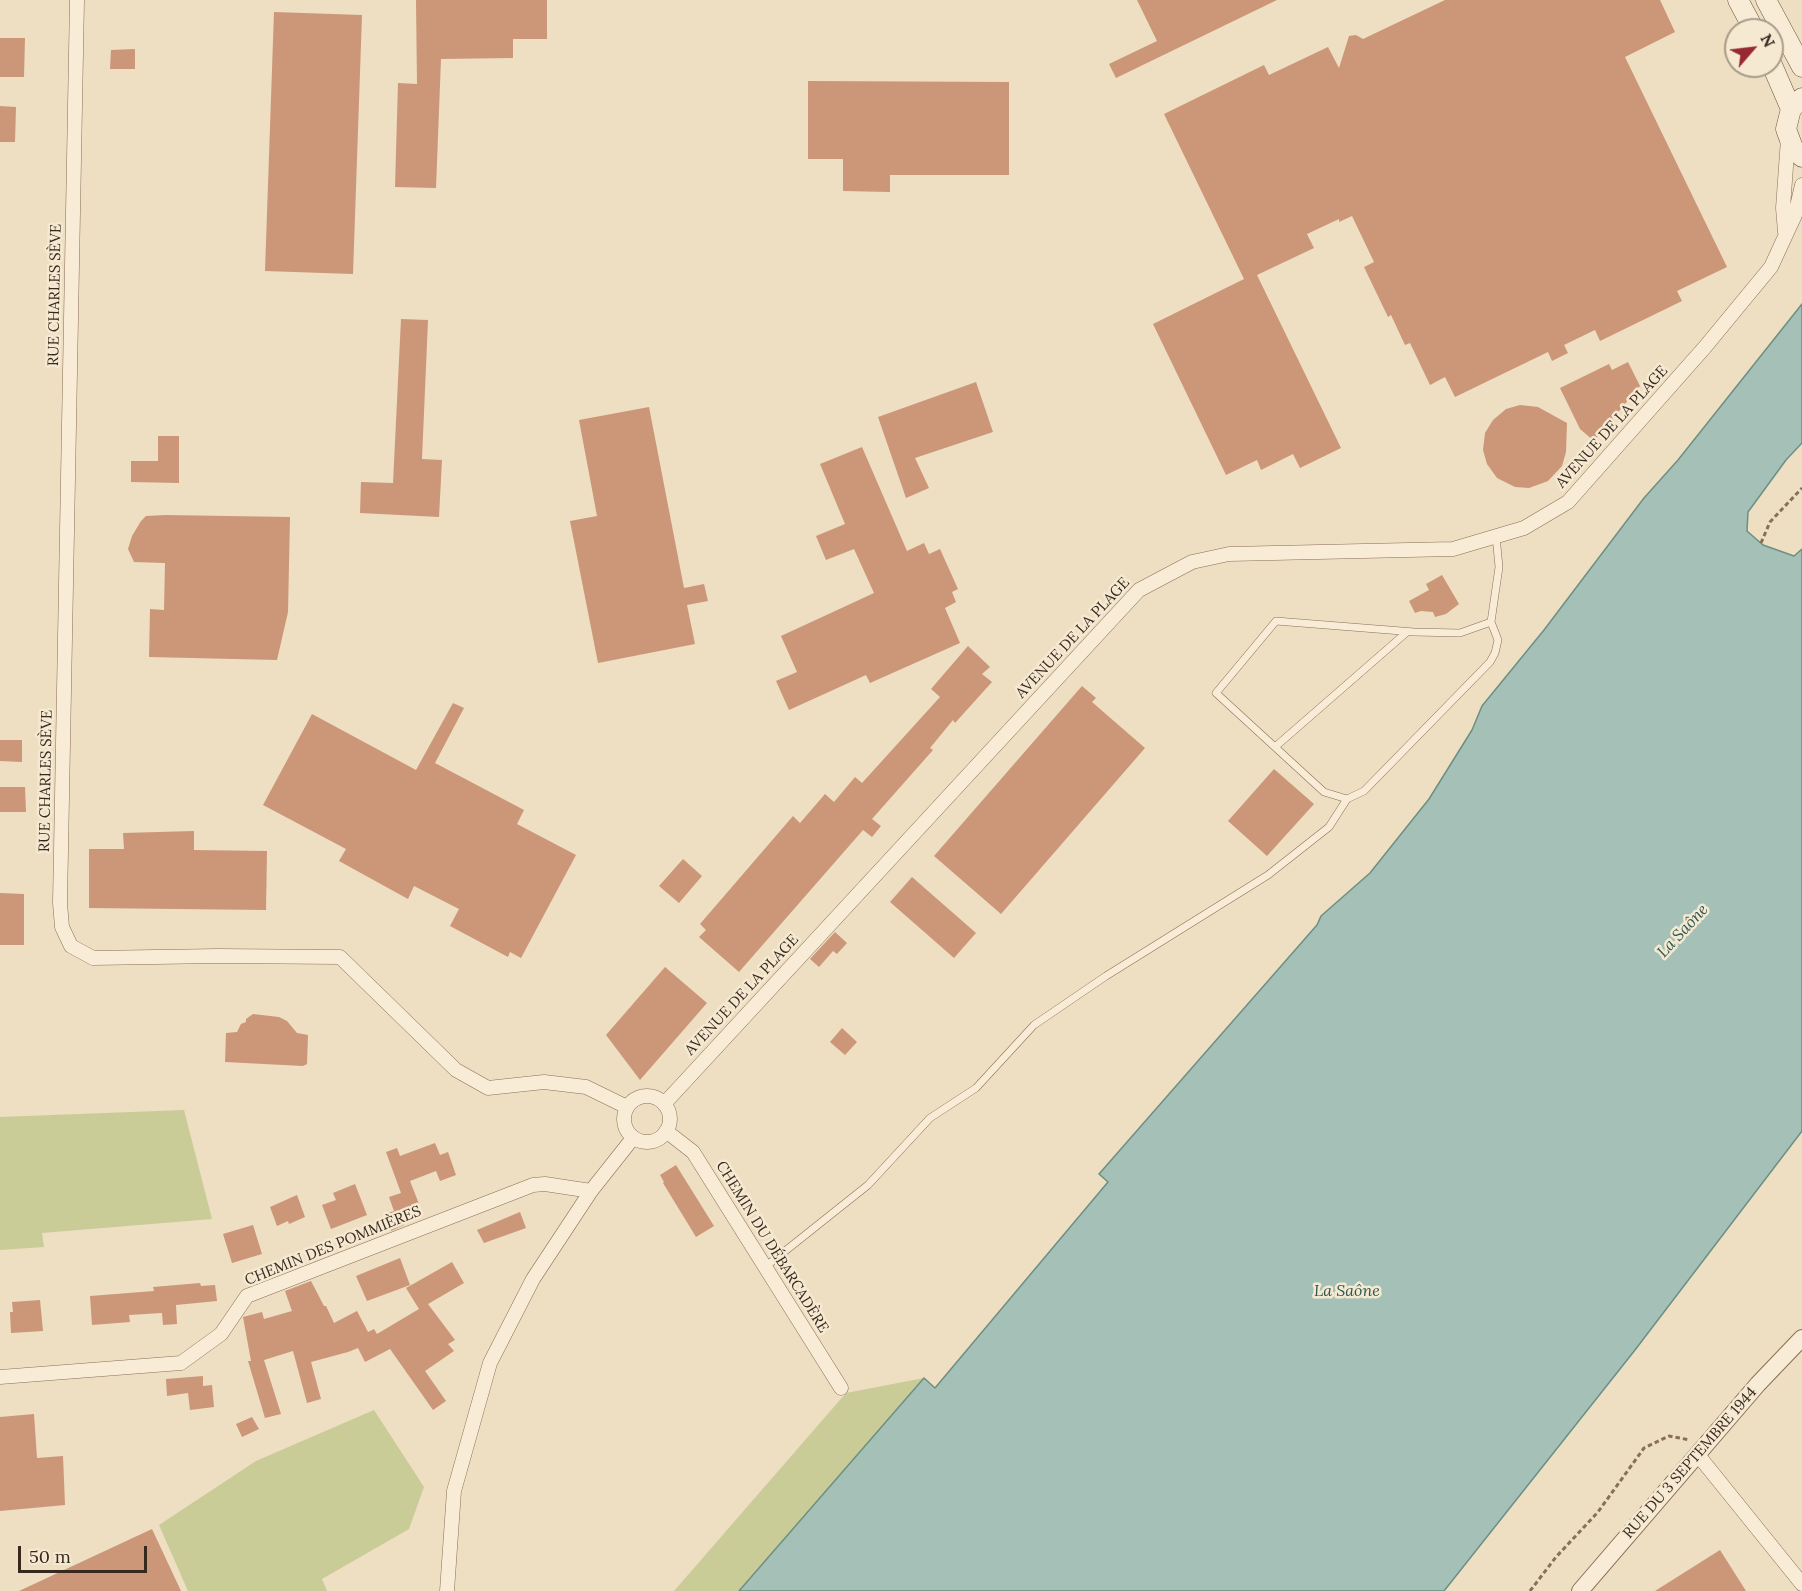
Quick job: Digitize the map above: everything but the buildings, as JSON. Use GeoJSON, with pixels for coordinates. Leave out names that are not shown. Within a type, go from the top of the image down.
{"type":"FeatureCollection","features":[{"type":"Feature","properties":{"kind":"main road"},"geometry":{"type":"LineString","coordinates":[[1738,0],[1748,18]]}},
{"type":"Feature","properties":{"kind":"main road"},"geometry":{"type":"LineString","coordinates":[[1766,0],[1802,67]]}},
{"type":"Feature","properties":{"kind":"main road"},"geometry":{"type":"LineString","coordinates":[[1780,78],[1796,104],[1787,119],[1788,139],[1802,157]]}},
{"type":"Feature","properties":{"kind":"street","name":"RUE CHARLES SÈVE"},"geometry":{"type":"LineString","coordinates":[[77,0],[60,903],[62,927],[71,946],[93,958],[340,957],[456,1070],[488,1088],[544,1082],[586,1087],[627,1107]]}},
{"type":"Feature","properties":{"kind":"street"},"geometry":{"type":"LineString","coordinates":[[1786,237],[1783,208],[1788,139]]}},
{"type":"Feature","properties":{"kind":"street","name":"AVENUE DE LA PLAGE"},"geometry":{"type":"LineString","coordinates":[[664,1104],[1139,590],[1192,562],[1229,554],[1453,549],[1524,528],[1568,502],[1705,347],[1771,267],[1798,214],[1802,186]]}},
{"type":"Feature","properties":{"kind":"street"},"geometry":{"type":"LineString","coordinates":[[649,1096],[664,1104],[670,1117],[666,1131],[655,1141],[648,1142],[633,1138],[627,1132],[624,1115],[627,1107],[633,1101],[649,1096]]}},
{"type":"Feature","properties":{"kind":"street","name":"CHEMIN DU DÉBARCADÈRE"},"geometry":{"type":"LineString","coordinates":[[666,1131],[693,1152],[841,1388]]}},
{"type":"Feature","properties":{"kind":"street"},"geometry":{"type":"LineString","coordinates":[[447,1591],[454,1491],[490,1363],[533,1279],[591,1191],[633,1138]]}},
{"type":"Feature","properties":{"kind":"street","name":"CHEMIN DES POMMIÈRES"},"geometry":{"type":"LineString","coordinates":[[0,1377],[181,1363],[221,1334],[247,1296],[533,1185],[546,1184],[591,1191]]}},
{"type":"Feature","properties":{"kind":"street","name":"RUE DU 3 SEPTEMBRE 1944"},"geometry":{"type":"LineString","coordinates":[[1580,1591],[1694,1448],[1802,1338]]}},
{"type":"Feature","properties":{"kind":"street"},"geometry":{"type":"LineString","coordinates":[[1694,1448],[1802,1584]]}},
{"type":"Feature","properties":{"kind":"lane"},"geometry":{"type":"LineString","coordinates":[[765,1267],[868,1185],[930,1118],[976,1088],[1034,1025],[1106,976],[1268,875],[1329,827],[1347,799],[1364,791],[1490,662],[1496,653],[1498,640],[1491,622],[1499,567],[1496,536]]}},
{"type":"Feature","properties":{"kind":"lane"},"geometry":{"type":"LineString","coordinates":[[1347,799],[1324,792],[1216,693],[1276,621],[1407,632],[1460,633],[1491,622]]}},
{"type":"Feature","properties":{"kind":"lane"},"geometry":{"type":"LineString","coordinates":[[1275,747],[1407,632]]}},
{"type":"Feature","properties":{"kind":"path"},"geometry":{"type":"LineString","coordinates":[[1761,543],[1770,522],[1802,488]]}},
{"type":"Feature","properties":{"kind":"path"},"geometry":{"type":"LineString","coordinates":[[1530,1591],[1556,1557],[1598,1512],[1644,1448],[1669,1436],[1694,1448]]}},
{"type":"Feature","properties":{"kind":"green space"},"geometry":{"type":"Polygon","coordinates":[[[184,1110],[212,1219],[42,1233],[44,1247],[0,1250],[0,1117],[184,1110]]]}},
{"type":"Feature","properties":{"kind":"green space"},"geometry":{"type":"Polygon","coordinates":[[[924,1378],[739,1591],[674,1591],[846,1393],[924,1378]]]}},
{"type":"Feature","properties":{"kind":"green space"},"geometry":{"type":"Polygon","coordinates":[[[374,1410],[424,1487],[409,1529],[322,1579],[327,1591],[188,1591],[159,1525],[256,1461],[374,1410]]]}},
{"type":"Feature","properties":{"kind":"water","name":"La Saône"},"geometry":{"type":"Polygon","coordinates":[[[1802,304],[1802,443],[1786,460],[1748,512],[1747,531],[1763,545],[1794,556],[1802,549],[1802,1131],[1635,1350],[1444,1591],[739,1591],[924,1378],[935,1388],[1108,1182],[1099,1174],[1317,925],[1321,916],[1370,873],[1429,799],[1472,730],[1482,706],[1544,630],[1644,498],[1678,460],[1802,304]]]}}]}
